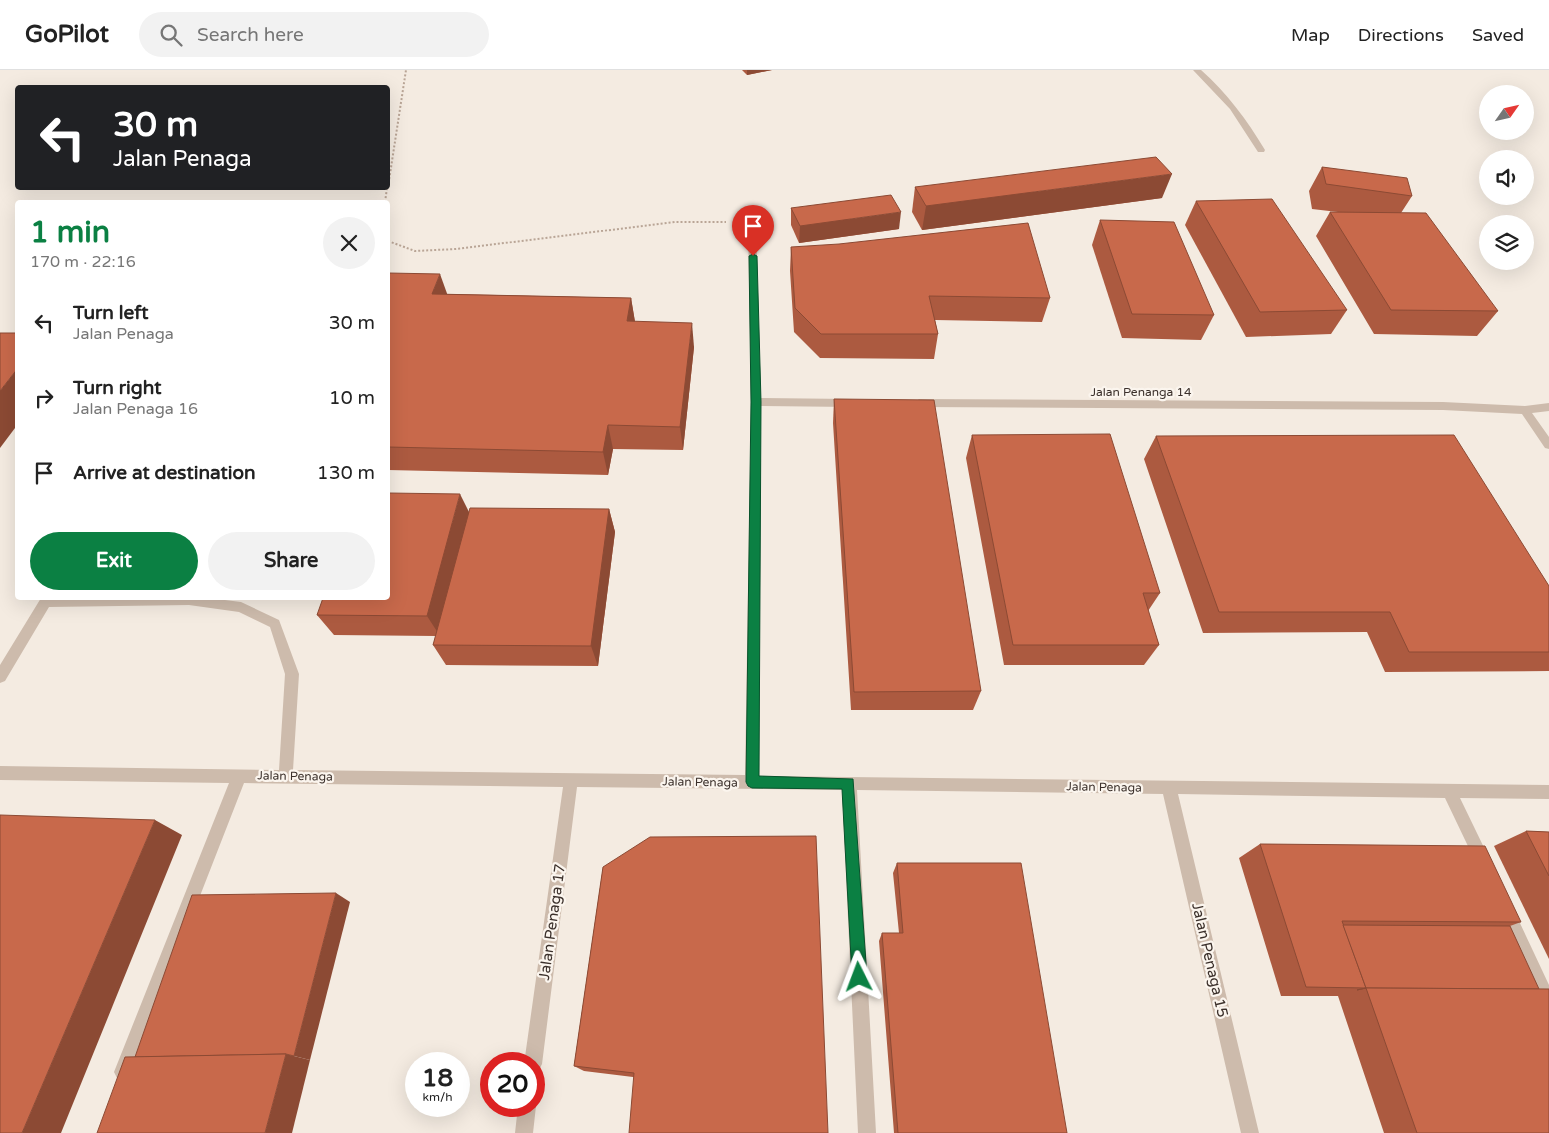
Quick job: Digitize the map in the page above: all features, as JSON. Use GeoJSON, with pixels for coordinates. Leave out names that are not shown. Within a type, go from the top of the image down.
{"type":"FeatureCollection","features":[{"type":"Feature","properties":{"kind":"street"},"geometry":{"type":"LineString","coordinates":[[1197,70],[1214,85],[1246,124],[1261,150]]}},
{"type":"Feature","properties":{"kind":"street"},"geometry":{"type":"LineString","coordinates":[[752,222],[756,402],[752,782]]}},
{"type":"Feature","properties":{"kind":"street"},"geometry":{"type":"LineString","coordinates":[[756,402],[866,403]]}},
{"type":"Feature","properties":{"kind":"street","name":"Jalan Penanga 14"},"geometry":{"type":"LineString","coordinates":[[906,403],[1433,406],[1526,410],[1549,407]]}},
{"type":"Feature","properties":{"kind":"street"},"geometry":{"type":"LineString","coordinates":[[1526,410],[1549,445]]}},
{"type":"Feature","properties":{"kind":"street"},"geometry":{"type":"LineString","coordinates":[[0,677],[46,600],[189,600],[241,608],[275,624],[292,674],[286,776]]}},
{"type":"Feature","properties":{"kind":"street","name":"Jalan Penaga"},"geometry":{"type":"LineString","coordinates":[[0,773],[1549,792]]}},
{"type":"Feature","properties":{"kind":"street"},"geometry":{"type":"LineString","coordinates":[[118,1087],[239,776]]}},
{"type":"Feature","properties":{"kind":"street","name":"Jalan Penaga 17"},"geometry":{"type":"LineString","coordinates":[[535,1052],[571,780]]}},
{"type":"Feature","properties":{"kind":"street"},"geometry":{"type":"LineString","coordinates":[[849,783],[867,1133]]}},
{"type":"Feature","properties":{"kind":"street","name":"Jalan Penaga 15"},"geometry":{"type":"LineString","coordinates":[[1169,788],[1250,1133]]}},
{"type":"Feature","properties":{"kind":"street"},"geometry":{"type":"LineString","coordinates":[[1450,792],[1487,871]]}},
{"type":"Feature","properties":{"kind":"street"},"geometry":{"type":"LineString","coordinates":[[1500,897],[1549,1002]]}},
{"type":"Feature","properties":{"kind":"street"},"geometry":{"type":"LineString","coordinates":[[524,1133],[526,1117]]}},
{"type":"Feature","properties":{"kind":"path"},"geometry":{"type":"LineString","coordinates":[[390,169],[406,70]]}},
{"type":"Feature","properties":{"kind":"path"},"geometry":{"type":"LineString","coordinates":[[390,242],[415,251],[456,249],[675,222],[752,222]]}},
{"type":"Feature","properties":{"kind":"building"},"geometry":{"type":"Polygon","coordinates":[[[1156,157],[1172,174],[926,206],[915,187],[1156,157]]]}},
{"type":"Feature","properties":{"kind":"building"},"geometry":{"type":"Polygon","coordinates":[[[1322,167],[1407,178],[1412,196],[1326,184],[1322,167]]]}},
{"type":"Feature","properties":{"kind":"building"},"geometry":{"type":"Polygon","coordinates":[[[891,195],[901,212],[800,226],[791,208],[891,195]]]}},
{"type":"Feature","properties":{"kind":"building"},"geometry":{"type":"Polygon","coordinates":[[[1272,199],[1347,310],[1260,312],[1196,201],[1272,199]]]}},
{"type":"Feature","properties":{"kind":"building"},"geometry":{"type":"Polygon","coordinates":[[[1330,212],[1426,213],[1498,311],[1391,310],[1330,212]]]}},
{"type":"Feature","properties":{"kind":"building"},"geometry":{"type":"Polygon","coordinates":[[[1100,220],[1174,222],[1214,315],[1132,314],[1100,220]]]}},
{"type":"Feature","properties":{"kind":"building"},"geometry":{"type":"Polygon","coordinates":[[[1028,223],[1050,298],[929,296],[938,334],[821,334],[795,308],[791,247],[839,244],[1028,223]]]}},
{"type":"Feature","properties":{"kind":"building"},"geometry":{"type":"Polygon","coordinates":[[[390,273],[440,274],[432,294],[631,298],[627,321],[692,323],[680,427],[608,425],[603,452],[390,447],[390,273]]]}},
{"type":"Feature","properties":{"kind":"building"},"geometry":{"type":"Polygon","coordinates":[[[0,333],[15,333],[15,372],[0,391],[0,333]]]}},
{"type":"Feature","properties":{"kind":"building"},"geometry":{"type":"Polygon","coordinates":[[[834,399],[934,400],[981,691],[854,692],[834,399]]]}},
{"type":"Feature","properties":{"kind":"building"},"geometry":{"type":"Polygon","coordinates":[[[1110,434],[1160,593],[1143,593],[1159,645],[1013,645],[972,435],[1110,434]]]}},
{"type":"Feature","properties":{"kind":"building"},"geometry":{"type":"Polygon","coordinates":[[[1454,435],[1549,586],[1549,652],[1409,652],[1390,612],[1219,612],[1156,436],[1454,435]]]}},
{"type":"Feature","properties":{"kind":"building"},"geometry":{"type":"Polygon","coordinates":[[[390,493],[460,494],[427,616],[317,615],[322,600],[390,600],[390,493]]]}},
{"type":"Feature","properties":{"kind":"building"},"geometry":{"type":"Polygon","coordinates":[[[470,508],[609,509],[591,646],[433,645],[470,508]]]}},
{"type":"Feature","properties":{"kind":"building"},"geometry":{"type":"Polygon","coordinates":[[[0,815],[155,820],[22,1133],[0,1133],[0,815]]]}},
{"type":"Feature","properties":{"kind":"building"},"geometry":{"type":"Polygon","coordinates":[[[1526,831],[1549,832],[1549,876],[1526,831]]]}},
{"type":"Feature","properties":{"kind":"building"},"geometry":{"type":"Polygon","coordinates":[[[816,836],[828,1133],[629,1133],[634,1073],[574,1066],[603,867],[650,837],[816,836]]]}},
{"type":"Feature","properties":{"kind":"building"},"geometry":{"type":"Polygon","coordinates":[[[1260,844],[1485,846],[1521,922],[1342,921],[1366,988],[1306,987],[1260,844]]]}},
{"type":"Feature","properties":{"kind":"building"},"geometry":{"type":"Polygon","coordinates":[[[897,863],[1021,863],[1067,1133],[898,1133],[882,933],[903,933],[897,863]]]}},
{"type":"Feature","properties":{"kind":"building"},"geometry":{"type":"Polygon","coordinates":[[[336,893],[294,1056],[286,1054],[135,1057],[192,895],[336,893]]]}},
{"type":"Feature","properties":{"kind":"building"},"geometry":{"type":"Polygon","coordinates":[[[1343,925],[1510,926],[1539,989],[1366,988],[1343,925]]]}},
{"type":"Feature","properties":{"kind":"building"},"geometry":{"type":"Polygon","coordinates":[[[1366,988],[1549,989],[1549,1133],[1417,1133],[1366,988]]]}},
{"type":"Feature","properties":{"kind":"building"},"geometry":{"type":"Polygon","coordinates":[[[286,1054],[265,1133],[97,1133],[125,1057],[286,1054]]]}},
{"type":"Feature","properties":{"kind":"route"},"geometry":{"type":"LineString","coordinates":[[753,256],[756,402],[752,782],[849,783],[859,977]]}}]}
